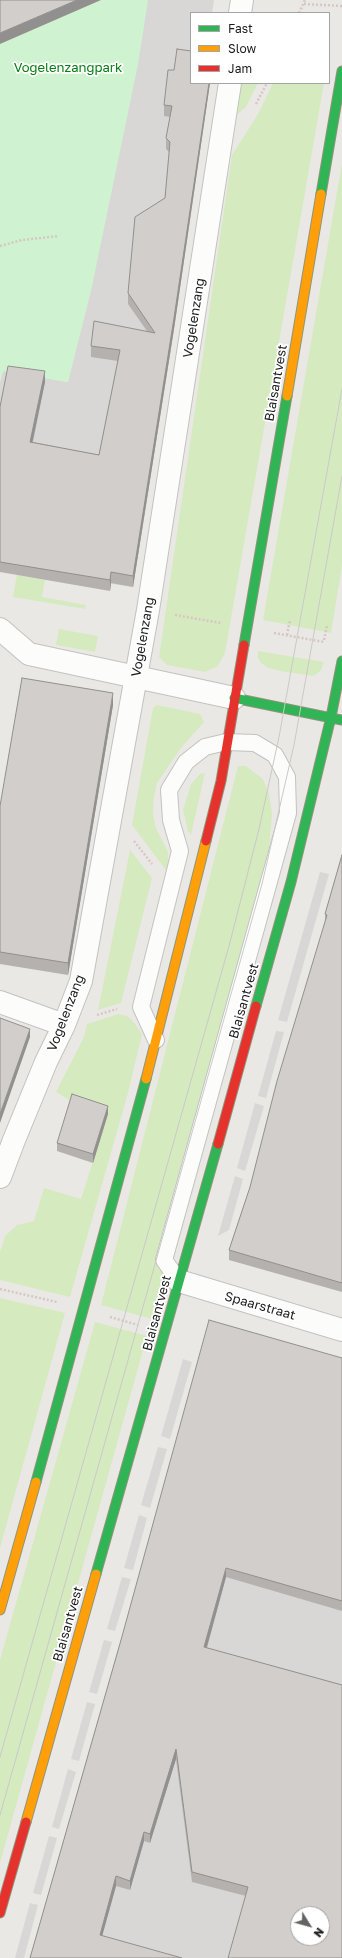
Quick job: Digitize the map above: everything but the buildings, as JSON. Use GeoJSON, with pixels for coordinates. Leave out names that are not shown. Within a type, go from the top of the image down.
{"type":"FeatureCollection","features":[{"type":"Feature","properties":{"kind":"main road","name":"Blaisantvest"},"geometry":{"type":"LineString","coordinates":[[0,1610],[90,1288],[156,1040],[220,781],[248,628],[342,71]]}},
{"type":"Feature","properties":{"kind":"main road","name":"Blaisantvest"},"geometry":{"type":"LineString","coordinates":[[0,1913],[291,882],[331,717],[342,661]]}},
{"type":"Feature","properties":{"kind":"main road"},"geometry":{"type":"LineString","coordinates":[[234,698],[342,720]]}},
{"type":"Feature","properties":{"kind":"street"},"geometry":{"type":"LineString","coordinates":[[240,12],[242,0]]}},
{"type":"Feature","properties":{"kind":"street","name":"Vogelenzang"},"geometry":{"type":"LineString","coordinates":[[0,1177],[46,1062],[81,982],[151,594],[230,84]]}},
{"type":"Feature","properties":{"kind":"street"},"geometry":{"type":"LineString","coordinates":[[0,628],[30,654],[234,698]]}},
{"type":"Feature","properties":{"kind":"street"},"geometry":{"type":"LineString","coordinates":[[0,1002],[65,1021]]}},
{"type":"Feature","properties":{"kind":"street","name":"Spaarstraat"},"geometry":{"type":"LineString","coordinates":[[179,1281],[342,1330]]}},
{"type":"Feature","properties":{"kind":"lane"},"geometry":{"type":"LineString","coordinates":[[156,1040],[141,1007],[180,851],[171,820],[169,790],[186,762],[205,747],[226,742],[255,743],[275,755],[287,777],[288,813],[164,1260],[179,1281]]}},
{"type":"Feature","properties":{"kind":"path"},"geometry":{"type":"LineString","coordinates":[[300,12],[305,0]]}},
{"type":"Feature","properties":{"kind":"path"},"geometry":{"type":"LineString","coordinates":[[304,4],[342,6]]}},
{"type":"Feature","properties":{"kind":"path"},"geometry":{"type":"LineString","coordinates":[[0,246],[22,240],[59,236]]}},
{"type":"Feature","properties":{"kind":"path"},"geometry":{"type":"LineString","coordinates":[[287,635],[290,620]]}},
{"type":"Feature","properties":{"kind":"path"},"geometry":{"type":"LineString","coordinates":[[324,642],[327,626]]}},
{"type":"Feature","properties":{"kind":"path"},"geometry":{"type":"LineString","coordinates":[[112,812],[154,866]]}},
{"type":"Feature","properties":{"kind":"path"},"geometry":{"type":"LineString","coordinates":[[65,1021],[82,1020],[119,1008]]}},
{"type":"Feature","properties":{"kind":"shaded area"},"geometry":{"type":"Polygon","coordinates":[[[145,0],[214,0],[212,12],[190,12],[190,84],[202,84],[133,587],[0,568],[0,382],[3,371],[68,382],[145,0]]]}},
{"type":"Feature","properties":{"kind":"shaded area"},"geometry":{"type":"Polygon","coordinates":[[[320,872],[329,874],[287,1022],[278,1020],[320,872]]]}},
{"type":"Feature","properties":{"kind":"shaded area"},"geometry":{"type":"Polygon","coordinates":[[[276,1031],[284,1032],[266,1098],[258,1096],[276,1031]]]}},
{"type":"Feature","properties":{"kind":"shaded area"},"geometry":{"type":"Polygon","coordinates":[[[255,1103],[264,1106],[245,1171],[237,1168],[255,1103]]]}},
{"type":"Feature","properties":{"kind":"shaded area"},"geometry":{"type":"Polygon","coordinates":[[[235,1176],[243,1179],[229,1230],[218,1236],[235,1176]]]}},
{"type":"Feature","properties":{"kind":"shaded area"},"geometry":{"type":"Polygon","coordinates":[[[183,1359],[192,1362],[170,1439],[161,1436],[183,1359]]]}},
{"type":"Feature","properties":{"kind":"shaded area"},"geometry":{"type":"Polygon","coordinates":[[[342,1368],[342,1958],[33,1958],[64,1846],[342,1368]]]}},
{"type":"Feature","properties":{"kind":"shaded area"},"geometry":{"type":"Polygon","coordinates":[[[158,1447],[167,1449],[150,1508],[141,1505],[158,1447]]]}},
{"type":"Feature","properties":{"kind":"shaded area"},"geometry":{"type":"Polygon","coordinates":[[[139,1515],[147,1518],[133,1570],[124,1568],[139,1515]]]}},
{"type":"Feature","properties":{"kind":"shaded area"},"geometry":{"type":"Polygon","coordinates":[[[122,1577],[131,1579],[115,1631],[107,1629],[122,1577]]]}},
{"type":"Feature","properties":{"kind":"shaded area"},"geometry":{"type":"Polygon","coordinates":[[[104,1640],[112,1642],[97,1694],[89,1692],[104,1640]]]}},
{"type":"Feature","properties":{"kind":"shaded area"},"geometry":{"type":"Polygon","coordinates":[[[87,1702],[95,1704],[79,1761],[71,1759],[87,1702]]]}},
{"type":"Feature","properties":{"kind":"shaded area"},"geometry":{"type":"Polygon","coordinates":[[[68,1769],[76,1772],[59,1829],[52,1827],[68,1769]]]}},
{"type":"Feature","properties":{"kind":"shaded area"},"geometry":{"type":"Polygon","coordinates":[[[49,1836],[57,1838],[41,1895],[33,1893],[49,1836]]]}},
{"type":"Feature","properties":{"kind":"shaded area"},"geometry":{"type":"Polygon","coordinates":[[[30,1903],[38,1905],[24,1958],[15,1958],[30,1903]]]}},
{"type":"Feature","properties":{"kind":"green space","name":"Vogelenzangpark"},"geometry":{"type":"Polygon","coordinates":[[[0,0],[148,0],[138,64],[91,291],[68,382],[3,371],[0,382],[0,0]]]}},
{"type":"Feature","properties":{"kind":"green space"},"geometry":{"type":"Polygon","coordinates":[[[238,84],[258,84],[246,107],[233,118],[238,84]]]}},
{"type":"Feature","properties":{"kind":"green space"},"geometry":{"type":"Polygon","coordinates":[[[273,84],[324,84],[225,653],[218,666],[205,672],[167,665],[159,657],[232,155],[258,114],[273,84]]]}},
{"type":"Feature","properties":{"kind":"green space"},"geometry":{"type":"Polygon","coordinates":[[[342,163],[342,566],[331,633],[263,620],[342,163]]]}},
{"type":"Feature","properties":{"kind":"green space"},"geometry":{"type":"Polygon","coordinates":[[[17,575],[45,580],[42,597],[86,605],[85,609],[13,597],[17,575]]]}},
{"type":"Feature","properties":{"kind":"green space"},"geometry":{"type":"Polygon","coordinates":[[[59,629],[98,636],[95,652],[56,645],[59,629]]]}},
{"type":"Feature","properties":{"kind":"green space"},"geometry":{"type":"Polygon","coordinates":[[[258,651],[324,662],[321,670],[314,676],[280,671],[268,668],[261,663],[258,658],[258,651]]]}},
{"type":"Feature","properties":{"kind":"green space"},"geometry":{"type":"Polygon","coordinates":[[[157,705],[200,714],[204,722],[181,748],[157,783],[153,814],[156,828],[168,852],[168,873],[132,825],[153,708],[157,705]]]}},
{"type":"Feature","properties":{"kind":"green space"},"geometry":{"type":"Polygon","coordinates":[[[238,766],[246,766],[263,779],[269,794],[272,813],[269,852],[152,1319],[101,1305],[238,766]]]}},
{"type":"Feature","properties":{"kind":"green space"},"geometry":{"type":"Polygon","coordinates":[[[205,773],[191,835],[188,831],[183,810],[191,784],[200,774],[205,773]]]}},
{"type":"Feature","properties":{"kind":"green space"},"geometry":{"type":"Polygon","coordinates":[[[130,850],[152,878],[121,1003],[98,1010],[130,850]]]}},
{"type":"Feature","properties":{"kind":"green space"},"geometry":{"type":"Polygon","coordinates":[[[118,1014],[127,1016],[132,1020],[142,1034],[128,1093],[70,1297],[0,1280],[0,1252],[5,1236],[17,1225],[34,1221],[44,1188],[81,1199],[108,1114],[72,1102],[56,1092],[84,1037],[87,1024],[118,1014]]]}},
{"type":"Feature","properties":{"kind":"green space"},"geometry":{"type":"Polygon","coordinates":[[[0,1298],[65,1313],[0,1548],[0,1298]]]}},
{"type":"Feature","properties":{"kind":"green space"},"geometry":{"type":"Polygon","coordinates":[[[95,1322],[147,1336],[0,1863],[0,1660],[95,1322]]]}},
{"type":"Feature","properties":{"kind":"tram line"},"geometry":{"type":"LineString","coordinates":[[0,1757],[229,946],[259,829],[279,737],[342,389]]}},
{"type":"Feature","properties":{"kind":"tram line"},"geometry":{"type":"LineString","coordinates":[[0,1815],[262,884],[294,745],[342,476]]}},
{"type":"Feature","properties":{"kind":"traffic: fast"},"geometry":{"type":"LineString","coordinates":[[321,194],[342,71]]}},
{"type":"Feature","properties":{"kind":"traffic: fast"},"geometry":{"type":"LineString","coordinates":[[244,645],[287,396]]}},
{"type":"Feature","properties":{"kind":"traffic: fast"},"geometry":{"type":"LineString","coordinates":[[256,1006],[291,882],[331,717],[342,661]]}},
{"type":"Feature","properties":{"kind":"traffic: fast"},"geometry":{"type":"LineString","coordinates":[[234,698],[342,720]]}},
{"type":"Feature","properties":{"kind":"traffic: fast"},"geometry":{"type":"LineString","coordinates":[[36,1482],[146,1079]]}},
{"type":"Feature","properties":{"kind":"traffic: fast"},"geometry":{"type":"LineString","coordinates":[[96,1574],[218,1144]]}},
{"type":"Feature","properties":{"kind":"traffic: slow"},"geometry":{"type":"LineString","coordinates":[[287,396],[321,194]]}},
{"type":"Feature","properties":{"kind":"traffic: slow"},"geometry":{"type":"LineString","coordinates":[[146,1079],[206,841]]}},
{"type":"Feature","properties":{"kind":"traffic: slow"},"geometry":{"type":"LineString","coordinates":[[0,1610],[36,1482]]}},
{"type":"Feature","properties":{"kind":"traffic: slow"},"geometry":{"type":"LineString","coordinates":[[26,1822],[96,1574]]}},
{"type":"Feature","properties":{"kind":"traffic: jam"},"geometry":{"type":"LineString","coordinates":[[206,841],[221,781],[244,645]]}},
{"type":"Feature","properties":{"kind":"traffic: jam"},"geometry":{"type":"LineString","coordinates":[[218,1144],[256,1006]]}},
{"type":"Feature","properties":{"kind":"traffic: jam"},"geometry":{"type":"LineString","coordinates":[[0,1913],[26,1822]]}}]}
